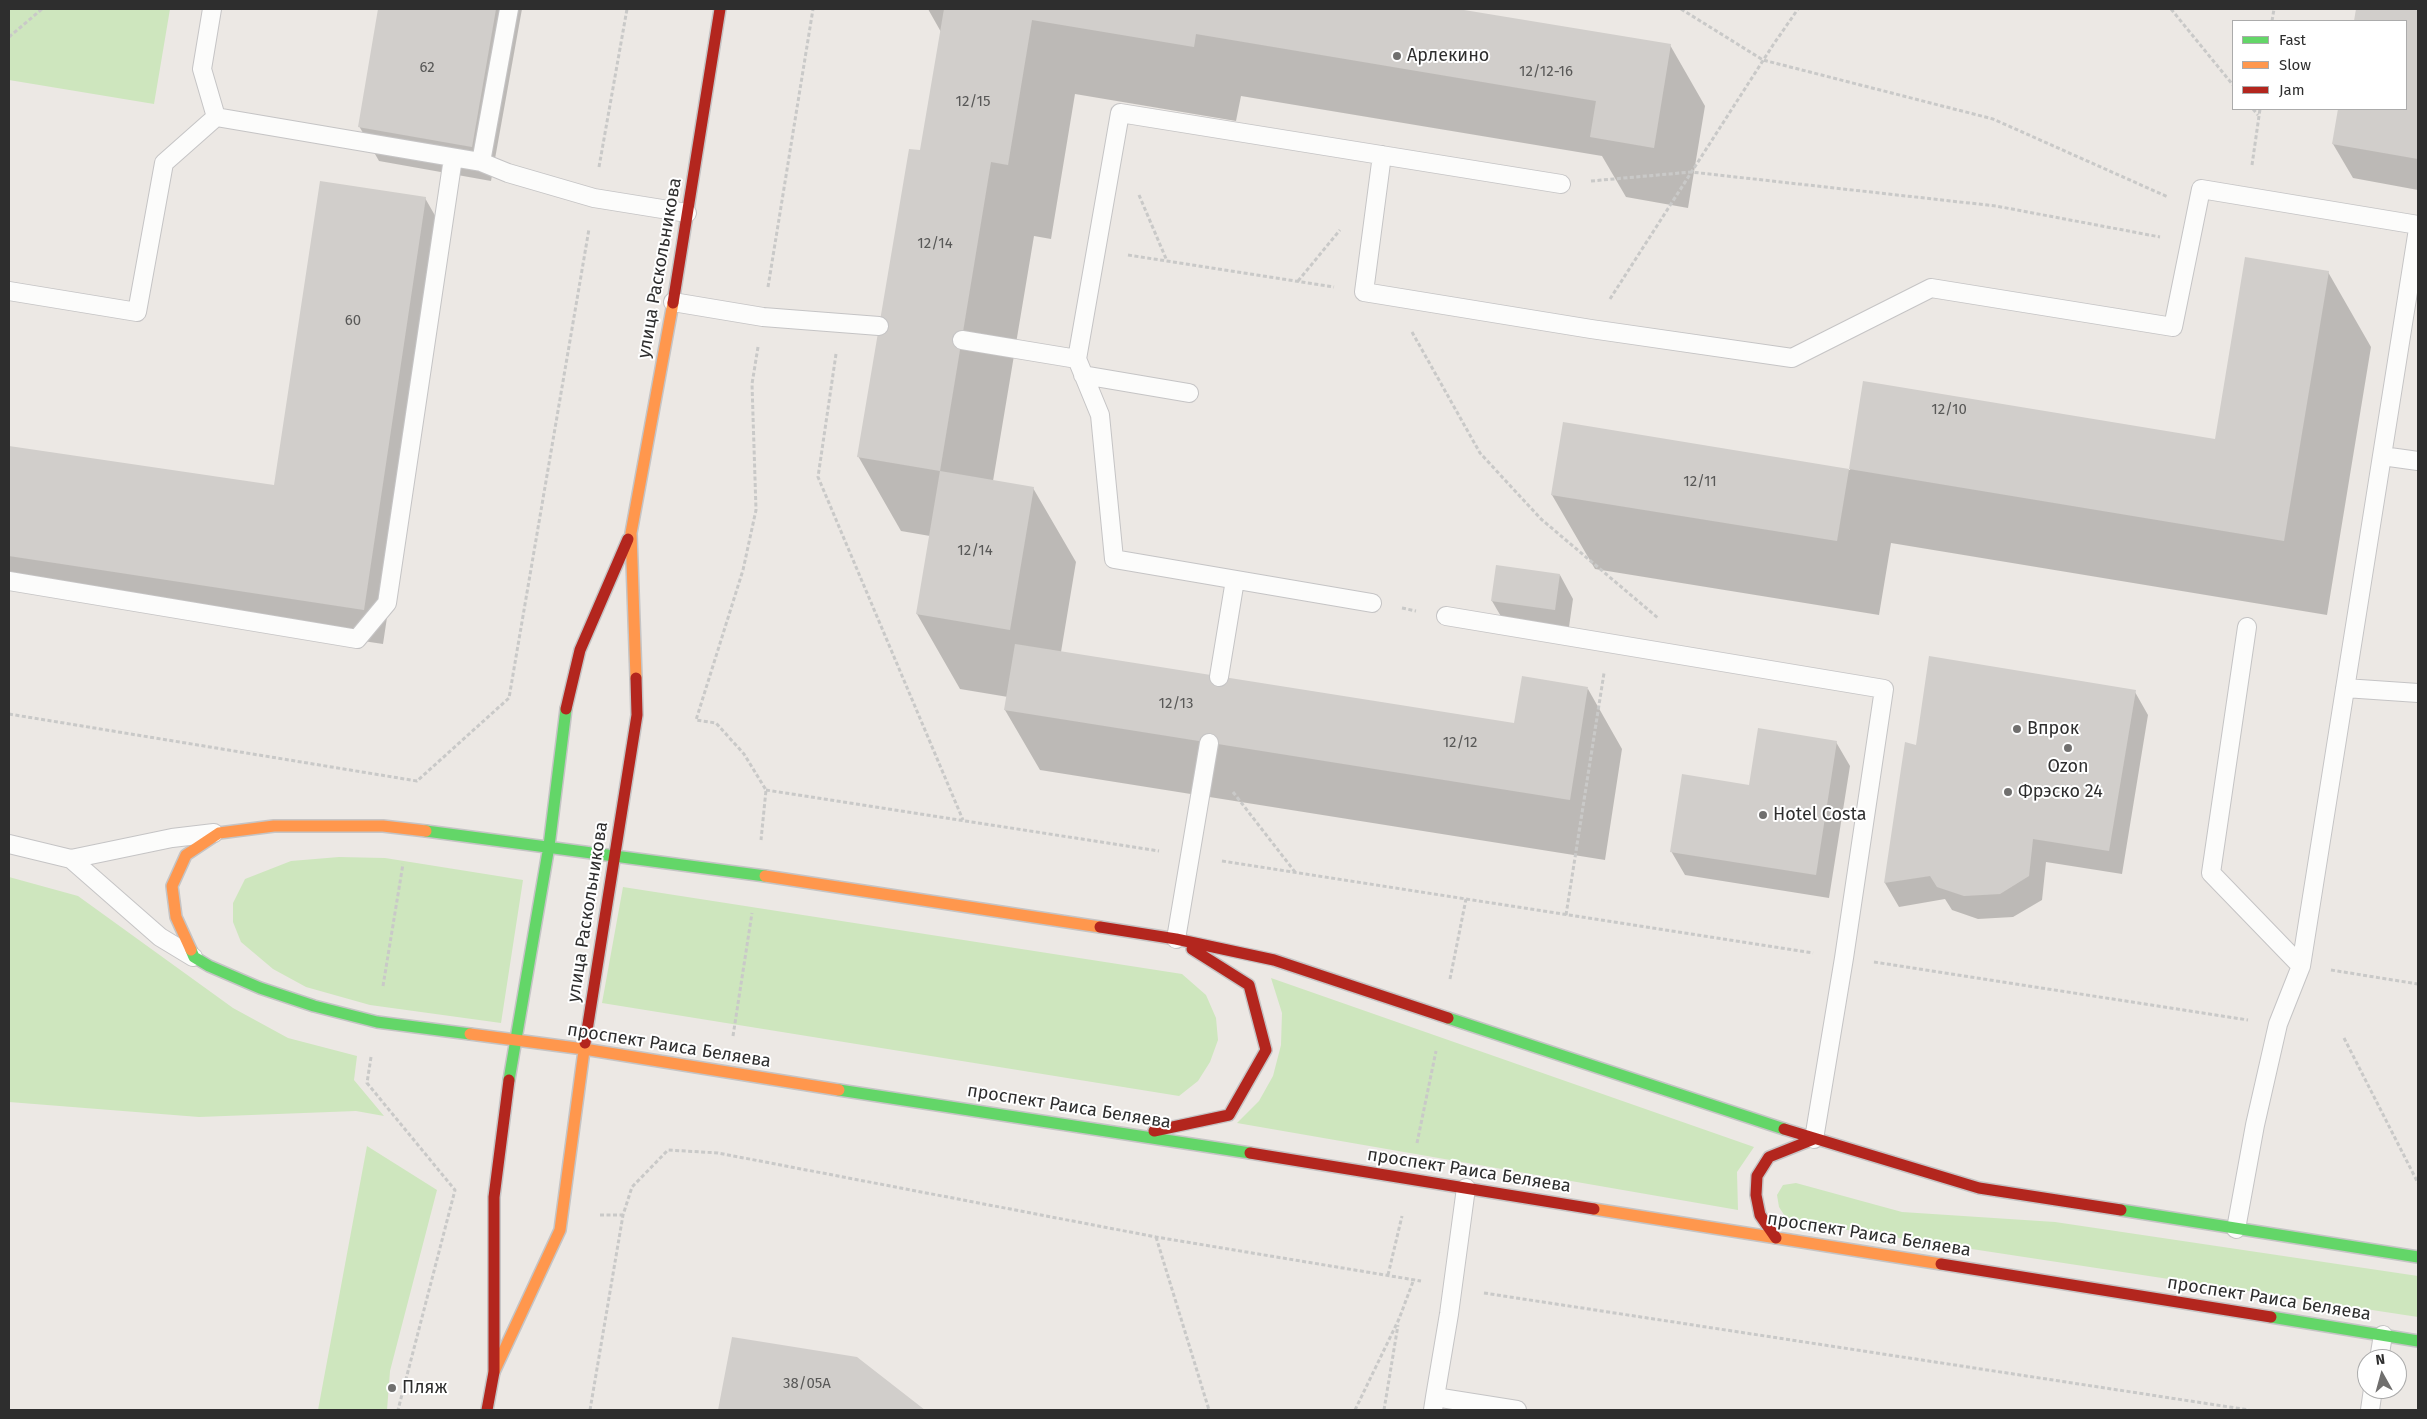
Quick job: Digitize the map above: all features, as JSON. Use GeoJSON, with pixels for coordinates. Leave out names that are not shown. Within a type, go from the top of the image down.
{"type":"FeatureCollection","features":[{"type":"Feature","properties":{"kind":"street","name":"улица Раскольникова"},"geometry":{"type":"LineString","coordinates":[[494,1372],[560,1230],[584,1049],[637,714],[631,533],[673,302],[720,9]]}},
{"type":"Feature","properties":{"kind":"street","name":"улица Раскольникова"},"geometry":{"type":"LineString","coordinates":[[487,1410],[494,1372],[494,1198],[514,1041],[549,846],[567,705],[580,650],[631,533]]}},
{"type":"Feature","properties":{"kind":"street"},"geometry":{"type":"LineString","coordinates":[[194,957],[176,917],[172,886],[186,854],[219,833],[274,826],[383,826],[549,846],[614,857],[757,875],[1176,939],[1274,960],[1814,1139],[1979,1188],[2418,1257]]}},
{"type":"Feature","properties":{"kind":"street"},"geometry":{"type":"LineString","coordinates":[[1137,1135],[1229,1115],[1266,1050],[1249,985],[1176,939]]}},
{"type":"Feature","properties":{"kind":"street","name":"проспект Раиса Беляева"},"geometry":{"type":"LineString","coordinates":[[194,957],[209,966],[260,988],[322,1008],[377,1022],[584,1049],[728,1073],[1137,1135],[2418,1341]]}},
{"type":"Feature","properties":{"kind":"street"},"geometry":{"type":"LineString","coordinates":[[1776,1238],[1760,1215],[1756,1195],[1757,1176],[1769,1157],[1814,1139]]}},
{"type":"Feature","properties":{"kind":"lane"},"geometry":{"type":"LineString","coordinates":[[212,9],[202,69],[216,117]]}},
{"type":"Feature","properties":{"kind":"lane"},"geometry":{"type":"LineString","coordinates":[[481,162],[509,9]]}},
{"type":"Feature","properties":{"kind":"lane"},"geometry":{"type":"LineString","coordinates":[[1372,603],[1114,559],[1100,416],[1080,367],[1096,250],[1120,113],[1561,184]]}},
{"type":"Feature","properties":{"kind":"lane"},"geometry":{"type":"LineString","coordinates":[[216,117],[481,162],[508,173],[594,198],[687,213]]}},
{"type":"Feature","properties":{"kind":"lane"},"geometry":{"type":"LineString","coordinates":[[9,291],[137,312],[164,163],[216,117]]}},
{"type":"Feature","properties":{"kind":"lane"},"geometry":{"type":"LineString","coordinates":[[1382,155],[1364,292],[1590,329],[1792,358],[1931,288],[2174,327],[2200,188],[2418,225]]}},
{"type":"Feature","properties":{"kind":"lane"},"geometry":{"type":"LineString","coordinates":[[9,581],[357,638],[387,603],[453,158]]}},
{"type":"Feature","properties":{"kind":"lane"},"geometry":{"type":"LineString","coordinates":[[2236,1229],[2255,1125],[2278,1024],[2301,966],[2418,229]]}},
{"type":"Feature","properties":{"kind":"lane"},"geometry":{"type":"LineString","coordinates":[[673,302],[763,317],[879,326]]}},
{"type":"Feature","properties":{"kind":"lane"},"geometry":{"type":"LineString","coordinates":[[962,340],[1189,393]]}},
{"type":"Feature","properties":{"kind":"lane"},"geometry":{"type":"LineString","coordinates":[[2382,456],[2418,461]]}},
{"type":"Feature","properties":{"kind":"lane"},"geometry":{"type":"LineString","coordinates":[[1220,677],[1235,580]]}},
{"type":"Feature","properties":{"kind":"lane"},"geometry":{"type":"LineString","coordinates":[[1446,616],[1884,689],[1844,958],[1814,1139]]}},
{"type":"Feature","properties":{"kind":"lane"},"geometry":{"type":"LineString","coordinates":[[2247,627],[2211,873],[2301,966]]}},
{"type":"Feature","properties":{"kind":"lane"},"geometry":{"type":"LineString","coordinates":[[2345,688],[2418,693]]}},
{"type":"Feature","properties":{"kind":"lane"},"geometry":{"type":"LineString","coordinates":[[1176,939],[1208,750]]}},
{"type":"Feature","properties":{"kind":"lane"},"geometry":{"type":"LineString","coordinates":[[9,844],[71,859],[172,838],[219,833]]}},
{"type":"Feature","properties":{"kind":"lane"},"geometry":{"type":"LineString","coordinates":[[71,859],[160,937],[194,957]]}},
{"type":"Feature","properties":{"kind":"lane"},"geometry":{"type":"LineString","coordinates":[[1466,1188],[1434,1403],[1517,1410]]}},
{"type":"Feature","properties":{"kind":"lane"},"geometry":{"type":"LineString","coordinates":[[2380,1349],[2383,1336]]}},
{"type":"Feature","properties":{"kind":"path"},"geometry":{"type":"LineString","coordinates":[[9,37],[42,9]]}},
{"type":"Feature","properties":{"kind":"path"},"geometry":{"type":"LineString","coordinates":[[598,170],[627,9]]}},
{"type":"Feature","properties":{"kind":"path"},"geometry":{"type":"LineString","coordinates":[[760,845],[766,790],[744,754],[716,724],[696,720],[743,570],[756,510],[752,384],[813,9]]}},
{"type":"Feature","properties":{"kind":"path"},"geometry":{"type":"LineString","coordinates":[[1681,9],[1763,60],[1993,119],[2196,210]]}},
{"type":"Feature","properties":{"kind":"path"},"geometry":{"type":"LineString","coordinates":[[1590,329],[1763,60],[1798,9]]}},
{"type":"Feature","properties":{"kind":"path"},"geometry":{"type":"LineString","coordinates":[[2171,9],[2232,83]]}},
{"type":"Feature","properties":{"kind":"path"},"geometry":{"type":"LineString","coordinates":[[2254,110],[2259,115]]}},
{"type":"Feature","properties":{"kind":"path"},"geometry":{"type":"LineString","coordinates":[[2248,196],[2260,110]]}},
{"type":"Feature","properties":{"kind":"path"},"geometry":{"type":"LineString","coordinates":[[1561,184],[1691,172],[1996,206],[2190,243]]}},
{"type":"Feature","properties":{"kind":"path"},"geometry":{"type":"LineString","coordinates":[[1137,192],[1167,261]]}},
{"type":"Feature","properties":{"kind":"path"},"geometry":{"type":"LineString","coordinates":[[9,714],[416,781],[510,698],[590,223]]}},
{"type":"Feature","properties":{"kind":"path"},"geometry":{"type":"LineString","coordinates":[[1096,250],[1364,292]]}},
{"type":"Feature","properties":{"kind":"path"},"geometry":{"type":"LineString","coordinates":[[1392,296],[1480,453],[1541,519],[1662,621]]}},
{"type":"Feature","properties":{"kind":"path"},"geometry":{"type":"LineString","coordinates":[[840,322],[818,477],[963,821]]}},
{"type":"Feature","properties":{"kind":"path"},"geometry":{"type":"LineString","coordinates":[[1372,603],[1446,616]]}},
{"type":"Feature","properties":{"kind":"path"},"geometry":{"type":"LineString","coordinates":[[1566,915],[1608,643]]}},
{"type":"Feature","properties":{"kind":"path"},"geometry":{"type":"LineString","coordinates":[[1208,750],[1296,872]]}},
{"type":"Feature","properties":{"kind":"path"},"geometry":{"type":"LineString","coordinates":[[766,790],[2278,1024]]}},
{"type":"Feature","properties":{"kind":"path"},"geometry":{"type":"LineString","coordinates":[[382,996],[403,861]]}},
{"type":"Feature","properties":{"kind":"path"},"geometry":{"type":"LineString","coordinates":[[1450,981],[1466,899]]}},
{"type":"Feature","properties":{"kind":"path"},"geometry":{"type":"LineString","coordinates":[[732,1045],[752,913]]}},
{"type":"Feature","properties":{"kind":"path"},"geometry":{"type":"LineString","coordinates":[[2301,966],[2418,984]]}},
{"type":"Feature","properties":{"kind":"path"},"geometry":{"type":"LineString","coordinates":[[2344,1038],[2418,1183]]}},
{"type":"Feature","properties":{"kind":"path"},"geometry":{"type":"LineString","coordinates":[[1416,1145],[1436,1050]]}},
{"type":"Feature","properties":{"kind":"path"},"geometry":{"type":"LineString","coordinates":[[372,1055],[368,1083],[455,1190],[398,1410]]}},
{"type":"Feature","properties":{"kind":"path"},"geometry":{"type":"LineString","coordinates":[[590,1410],[623,1215],[632,1187],[668,1150],[718,1154],[1156,1237],[1452,1288],[2249,1410]]}},
{"type":"Feature","properties":{"kind":"path"},"geometry":{"type":"LineString","coordinates":[[600,1214],[623,1215]]}},
{"type":"Feature","properties":{"kind":"path"},"geometry":{"type":"LineString","coordinates":[[1388,1276],[1402,1215]]}},
{"type":"Feature","properties":{"kind":"path"},"geometry":{"type":"LineString","coordinates":[[1156,1237],[1209,1410]]}},
{"type":"Feature","properties":{"kind":"path"},"geometry":{"type":"LineString","coordinates":[[1355,1410],[1399,1319],[1414,1280]]}},
{"type":"Feature","properties":{"kind":"path"},"geometry":{"type":"LineString","coordinates":[[1384,1410],[1399,1319]]}},
{"type":"Feature","properties":{"kind":"green space"},"geometry":{"type":"Polygon","coordinates":[[[9,9],[170,9],[154,104],[9,80],[9,9]]]}},
{"type":"Feature","properties":{"kind":"green space"},"geometry":{"type":"Polygon","coordinates":[[[339,857],[385,858],[523,880],[501,1023],[370,1005],[306,987],[273,969],[241,942],[233,922],[233,903],[245,879],[291,861],[339,857]]]}},
{"type":"Feature","properties":{"kind":"green space"},"geometry":{"type":"Polygon","coordinates":[[[9,877],[78,896],[233,1008],[288,1038],[357,1056],[354,1080],[384,1116],[356,1111],[199,1117],[9,1102],[9,877]]]}},
{"type":"Feature","properties":{"kind":"green space"},"geometry":{"type":"Polygon","coordinates":[[[623,887],[1182,974],[1206,995],[1216,1018],[1218,1040],[1210,1062],[1198,1081],[1179,1096],[602,1003],[623,887]]]}},
{"type":"Feature","properties":{"kind":"green space"},"geometry":{"type":"Polygon","coordinates":[[[1271,978],[1754,1147],[1737,1172],[1738,1210],[1237,1123],[1259,1101],[1273,1076],[1281,1045],[1282,1013],[1271,978]]]}},
{"type":"Feature","properties":{"kind":"green space"},"geometry":{"type":"Polygon","coordinates":[[[367,1146],[437,1190],[390,1371],[387,1410],[318,1410],[367,1146]]]}},
{"type":"Feature","properties":{"kind":"green space"},"geometry":{"type":"Polygon","coordinates":[[[1796,1183],[1902,1212],[2055,1222],[2418,1276],[2418,1317],[1788,1221],[1779,1207],[1777,1195],[1783,1185],[1796,1183]]]}},
{"type":"Feature","properties":{"kind":"building"},"geometry":{"type":"Polygon","coordinates":[[[378,9],[496,9],[472,147],[358,127],[378,9]]]}},
{"type":"Feature","properties":{"kind":"building"},"geometry":{"type":"Polygon","coordinates":[[[944,9],[1458,9],[1671,44],[1654,148],[1590,137],[1596,101],[1196,34],[1194,47],[1032,20],[1008,165],[991,162],[940,471],[857,457],[909,149],[920,150],[944,9]]]}},
{"type":"Feature","properties":{"kind":"building"},"geometry":{"type":"Polygon","coordinates":[[[2356,9],[2418,9],[2418,159],[2332,144],[2338,110],[2407,110],[2407,20],[2354,20],[2356,9]]]}},
{"type":"Feature","properties":{"kind":"building"},"geometry":{"type":"Polygon","coordinates":[[[320,181],[426,197],[364,610],[9,556],[9,446],[274,485],[320,181]]]}},
{"type":"Feature","properties":{"kind":"building"},"geometry":{"type":"Polygon","coordinates":[[[2245,257],[2329,271],[2284,541],[1849,469],[1863,381],[2215,439],[2245,257]]]}},
{"type":"Feature","properties":{"kind":"building"},"geometry":{"type":"Polygon","coordinates":[[[1563,422],[1849,469],[1837,541],[1551,495],[1563,422]]]}},
{"type":"Feature","properties":{"kind":"building"},"geometry":{"type":"Polygon","coordinates":[[[940,471],[1034,487],[1010,630],[916,614],[940,471]]]}},
{"type":"Feature","properties":{"kind":"building"},"geometry":{"type":"Polygon","coordinates":[[[1496,565],[1560,574],[1555,610],[1491,601],[1496,565]]]}},
{"type":"Feature","properties":{"kind":"building"},"geometry":{"type":"Polygon","coordinates":[[[1015,644],[1514,723],[1522,676],[1588,687],[1570,800],[1004,710],[1015,644]]]}},
{"type":"Feature","properties":{"kind":"building","name":"Фрэско 24"},"geometry":{"type":"Polygon","coordinates":[[[1929,656],[2136,690],[2109,851],[2033,839],[2029,876],[2000,894],[1964,896],[1937,887],[1930,876],[1884,883],[1905,742],[1916,745],[1929,656]]]}},
{"type":"Feature","properties":{"kind":"building"},"geometry":{"type":"Polygon","coordinates":[[[1758,728],[1837,741],[1816,875],[1670,852],[1682,774],[1749,785],[1758,728]]]}},
{"type":"Feature","properties":{"kind":"building"},"geometry":{"type":"Polygon","coordinates":[[[732,1337],[857,1357],[925,1410],[718,1410],[732,1337]]]}},
{"type":"Feature","properties":{"kind":"traffic: fast"},"geometry":{"type":"LineString","coordinates":[[509,1080],[549,846],[566,709]]}},
{"type":"Feature","properties":{"kind":"traffic: fast"},"geometry":{"type":"LineString","coordinates":[[426,831],[765,876]]}},
{"type":"Feature","properties":{"kind":"traffic: fast"},"geometry":{"type":"LineString","coordinates":[[191,950],[194,957],[209,966],[260,988],[314,1006],[377,1022],[470,1034]]}},
{"type":"Feature","properties":{"kind":"traffic: fast"},"geometry":{"type":"LineString","coordinates":[[1448,1018],[1784,1129]]}},
{"type":"Feature","properties":{"kind":"traffic: fast"},"geometry":{"type":"LineString","coordinates":[[839,1090],[1250,1153]]}},
{"type":"Feature","properties":{"kind":"traffic: fast"},"geometry":{"type":"LineString","coordinates":[[2121,1210],[2418,1257]]}},
{"type":"Feature","properties":{"kind":"traffic: fast"},"geometry":{"type":"LineString","coordinates":[[2271,1317],[2418,1341]]}},
{"type":"Feature","properties":{"kind":"traffic: slow"},"geometry":{"type":"LineString","coordinates":[[636,678],[631,533],[673,303]]}},
{"type":"Feature","properties":{"kind":"traffic: slow"},"geometry":{"type":"LineString","coordinates":[[191,950],[176,917],[172,886],[186,855],[219,833],[274,826],[383,826],[426,831]]}},
{"type":"Feature","properties":{"kind":"traffic: slow"},"geometry":{"type":"LineString","coordinates":[[765,876],[1100,927]]}},
{"type":"Feature","properties":{"kind":"traffic: slow"},"geometry":{"type":"LineString","coordinates":[[470,1034],[584,1049],[839,1090]]}},
{"type":"Feature","properties":{"kind":"traffic: slow"},"geometry":{"type":"LineString","coordinates":[[494,1372],[560,1230],[585,1043]]}},
{"type":"Feature","properties":{"kind":"traffic: slow"},"geometry":{"type":"LineString","coordinates":[[1594,1209],[1941,1264]]}},
{"type":"Feature","properties":{"kind":"traffic: jam"},"geometry":{"type":"LineString","coordinates":[[673,303],[720,9]]}},
{"type":"Feature","properties":{"kind":"traffic: jam"},"geometry":{"type":"LineString","coordinates":[[566,709],[580,650],[628,539]]}},
{"type":"Feature","properties":{"kind":"traffic: jam"},"geometry":{"type":"LineString","coordinates":[[585,1043],[637,715],[636,678]]}},
{"type":"Feature","properties":{"kind":"traffic: jam"},"geometry":{"type":"LineString","coordinates":[[1100,927],[1176,939],[1274,960],[1448,1018]]}},
{"type":"Feature","properties":{"kind":"traffic: jam"},"geometry":{"type":"LineString","coordinates":[[1154,1131],[1229,1115],[1266,1050],[1249,985],[1192,949]]}},
{"type":"Feature","properties":{"kind":"traffic: jam"},"geometry":{"type":"LineString","coordinates":[[487,1410],[494,1372],[494,1197],[509,1080]]}},
{"type":"Feature","properties":{"kind":"traffic: jam"},"geometry":{"type":"LineString","coordinates":[[1784,1129],[1979,1188],[2121,1210]]}},
{"type":"Feature","properties":{"kind":"traffic: jam"},"geometry":{"type":"LineString","coordinates":[[1776,1238],[1760,1215],[1756,1195],[1757,1176],[1769,1157],[1814,1139]]}},
{"type":"Feature","properties":{"kind":"traffic: jam"},"geometry":{"type":"LineString","coordinates":[[1250,1153],[1594,1209]]}},
{"type":"Feature","properties":{"kind":"traffic: jam"},"geometry":{"type":"LineString","coordinates":[[1941,1264],[2271,1317]]}},
{"type":"Feature","properties":{"kind":"place","name":"Арлекино"},"geometry":{"type":"Point","coordinates":[1397,56]}},
{"type":"Feature","properties":{"kind":"place","name":"Впрок"},"geometry":{"type":"Point","coordinates":[2017,729]}},
{"type":"Feature","properties":{"kind":"place","name":"Ozon"},"geometry":{"type":"Point","coordinates":[2068,748]}},
{"type":"Feature","properties":{"kind":"place","name":"Фрэско 24"},"geometry":{"type":"Point","coordinates":[2008,792]}},
{"type":"Feature","properties":{"kind":"place","name":"Hotel Costa"},"geometry":{"type":"Point","coordinates":[1763,815]}},
{"type":"Feature","properties":{"kind":"place","name":"Пляж"},"geometry":{"type":"Point","coordinates":[392,1388]}}]}
